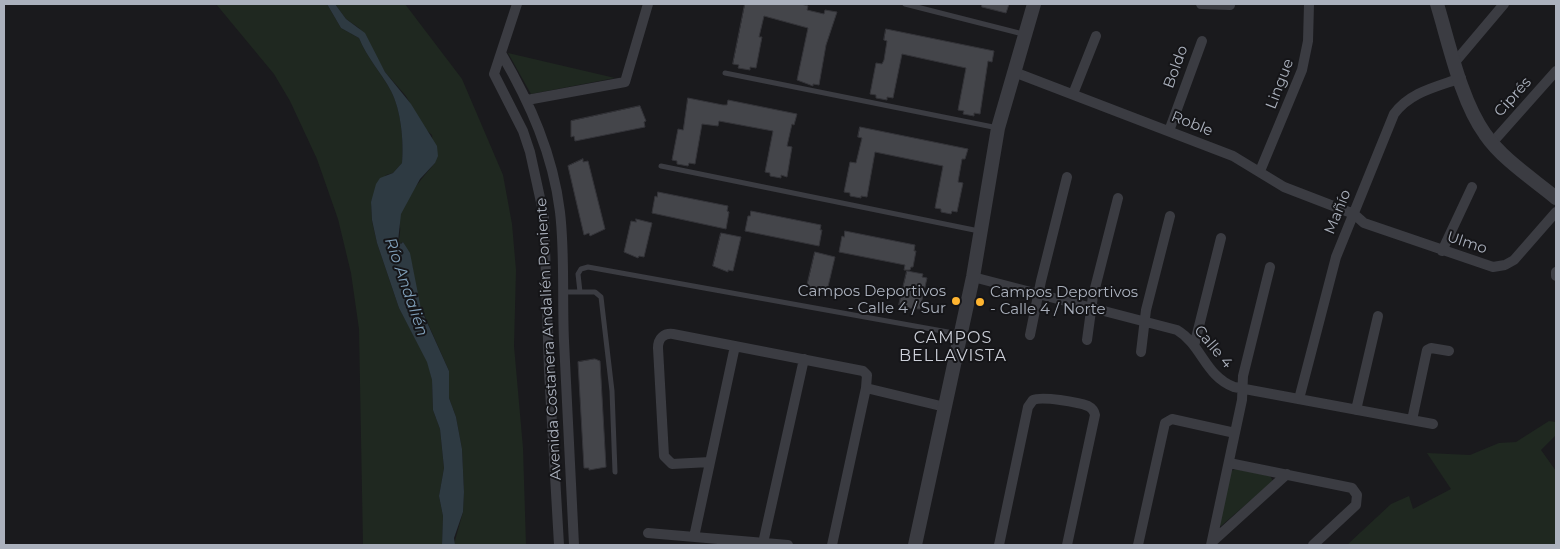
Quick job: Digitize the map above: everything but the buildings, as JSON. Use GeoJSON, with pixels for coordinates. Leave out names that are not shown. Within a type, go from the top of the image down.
{"type":"FeatureCollection","features":[{"type":"Feature","properties":{"kind":"street"},"geometry":{"type":"LineString","coordinates":[[501,53],[517,4]]}},
{"type":"Feature","properties":{"kind":"street"},"geometry":{"type":"LineString","coordinates":[[526,100],[625,82],[648,4]]}},
{"type":"Feature","properties":{"kind":"street"},"geometry":{"type":"LineString","coordinates":[[915,545],[973,277],[998,128],[1034,4]]}},
{"type":"Feature","properties":{"kind":"street"},"geometry":{"type":"LineString","coordinates":[[1201,4],[1230,6]]}},
{"type":"Feature","properties":{"kind":"street","name":"Lingue"},"geometry":{"type":"LineString","coordinates":[[1260,171],[1302,70],[1308,41],[1309,4]]}},
{"type":"Feature","properties":{"kind":"street"},"geometry":{"type":"LineString","coordinates":[[1437,4],[1470,107],[1479,125],[1492,143],[1556,198]]}},
{"type":"Feature","properties":{"kind":"street"},"geometry":{"type":"LineString","coordinates":[[1455,62],[1504,4]]}},
{"type":"Feature","properties":{"kind":"street"},"geometry":{"type":"LineString","coordinates":[[1073,94],[1096,36]]}},
{"type":"Feature","properties":{"kind":"street","name":"Boldo"},"geometry":{"type":"LineString","coordinates":[[1169,131],[1202,41]]}},
{"type":"Feature","properties":{"kind":"street","name":"Avenida Costanera Andalién Poniente"},"geometry":{"type":"LineString","coordinates":[[501,53],[494,74],[523,131],[530,152],[544,216],[549,371],[559,545]]}},
{"type":"Feature","properties":{"kind":"street","name":"Avenida Costanera Andalién Poniente"},"geometry":{"type":"LineString","coordinates":[[501,53],[526,100],[546,148],[557,191],[562,234],[562,292],[574,545]]}},
{"type":"Feature","properties":{"kind":"street","name":"Ciprés"},"geometry":{"type":"LineString","coordinates":[[1492,143],[1556,71]]}},
{"type":"Feature","properties":{"kind":"street","name":"Roble"},"geometry":{"type":"LineString","coordinates":[[1014,72],[1233,156],[1260,171],[1272,181],[1300,194],[1354,214]]}},
{"type":"Feature","properties":{"kind":"street","name":"Mañío"},"geometry":{"type":"LineString","coordinates":[[1298,399],[1328,281],[1399,108],[1416,94],[1461,78]]}},
{"type":"Feature","properties":{"kind":"street"},"geometry":{"type":"LineString","coordinates":[[1030,335],[1067,177]]}},
{"type":"Feature","properties":{"kind":"street"},"geometry":{"type":"LineString","coordinates":[[1442,250],[1472,187]]}},
{"type":"Feature","properties":{"kind":"street"},"geometry":{"type":"LineString","coordinates":[[1087,340],[1092,307],[1118,198]]}},
{"type":"Feature","properties":{"kind":"street","name":"Ulmo"},"geometry":{"type":"LineString","coordinates":[[1354,214],[1364,223],[1442,250],[1493,266],[1505,266],[1514,260],[1556,212]]}},
{"type":"Feature","properties":{"kind":"street"},"geometry":{"type":"LineString","coordinates":[[1140,352],[1170,216]]}},
{"type":"Feature","properties":{"kind":"street"},"geometry":{"type":"LineString","coordinates":[[1194,346],[1221,238]]}},
{"type":"Feature","properties":{"kind":"street"},"geometry":{"type":"LineString","coordinates":[[1211,544],[1235,433],[1244,376],[1270,267]]}},
{"type":"Feature","properties":{"kind":"street","name":"Calle 4"},"geometry":{"type":"LineString","coordinates":[[973,277],[1177,330],[1194,346],[1214,376],[1227,384],[1433,424]]}},
{"type":"Feature","properties":{"kind":"street"},"geometry":{"type":"LineString","coordinates":[[1356,410],[1378,316]]}},
{"type":"Feature","properties":{"kind":"street"},"geometry":{"type":"LineString","coordinates":[[710,462],[672,464],[665,460],[658,344],[662,337],[669,334],[860,369],[867,375],[866,388],[832,545]]}},
{"type":"Feature","properties":{"kind":"street"},"geometry":{"type":"LineString","coordinates":[[694,537],[735,346]]}},
{"type":"Feature","properties":{"kind":"street"},"geometry":{"type":"LineString","coordinates":[[1412,420],[1427,350],[1431,348],[1449,351]]}},
{"type":"Feature","properties":{"kind":"street"},"geometry":{"type":"LineString","coordinates":[[763,543],[804,359]]}},
{"type":"Feature","properties":{"kind":"street"},"geometry":{"type":"LineString","coordinates":[[866,388],[945,407]]}},
{"type":"Feature","properties":{"kind":"street"},"geometry":{"type":"LineString","coordinates":[[999,545],[1028,407],[1033,400],[1042,398],[1086,405],[1093,409],[1095,415],[1067,545]]}},
{"type":"Feature","properties":{"kind":"street"},"geometry":{"type":"LineString","coordinates":[[1138,545],[1165,423],[1172,419],[1235,433]]}},
{"type":"Feature","properties":{"kind":"street"},"geometry":{"type":"LineString","coordinates":[[1229,463],[1348,485],[1357,495],[1354,509],[1313,545]]}},
{"type":"Feature","properties":{"kind":"street"},"geometry":{"type":"LineString","coordinates":[[1211,544],[1287,474]]}},
{"type":"Feature","properties":{"kind":"street"},"geometry":{"type":"LineString","coordinates":[[648,533],[788,545]]}},
{"type":"Feature","properties":{"kind":"lane"},"geometry":{"type":"LineString","coordinates":[[905,4],[1025,34]]}},
{"type":"Feature","properties":{"kind":"lane"},"geometry":{"type":"LineString","coordinates":[[725,73],[998,128]]}},
{"type":"Feature","properties":{"kind":"lane"},"geometry":{"type":"LineString","coordinates":[[661,166],[980,231]]}},
{"type":"Feature","properties":{"kind":"lane"},"geometry":{"type":"LineString","coordinates":[[580,292],[578,274],[581,269],[588,267],[960,334]]}},
{"type":"Feature","properties":{"kind":"lane"},"geometry":{"type":"LineString","coordinates":[[562,292],[598,293],[603,302],[612,392],[614,472]]}},
{"type":"Feature","properties":{"kind":"shaded area"},"geometry":{"type":"Polygon","coordinates":[[[216,4],[327,4],[341,28],[359,38],[391,91],[401,126],[402,163],[393,173],[386,175],[371,202],[372,221],[377,243],[399,308],[428,362],[432,380],[433,410],[440,429],[444,468],[439,496],[443,516],[442,545],[363,545],[359,329],[351,273],[338,219],[317,159],[290,101],[274,74],[216,4]]]}},
{"type":"Feature","properties":{"kind":"shaded area"},"geometry":{"type":"Polygon","coordinates":[[[335,4],[405,4],[462,79],[503,175],[512,224],[516,270],[514,346],[523,448],[526,545],[454,544],[463,512],[464,492],[462,449],[456,417],[449,398],[449,371],[418,301],[412,265],[403,242],[398,244],[399,220],[404,205],[435,163],[432,135],[423,127],[406,96],[385,72],[359,28],[346,19],[335,4]]]}},
{"type":"Feature","properties":{"kind":"shaded area"},"geometry":{"type":"Polygon","coordinates":[[[508,53],[615,78],[531,94],[508,53]]]}},
{"type":"Feature","properties":{"kind":"shaded area"},"geometry":{"type":"Polygon","coordinates":[[[1549,421],[1556,422],[1556,435],[1541,450],[1556,471],[1556,545],[1347,545],[1391,504],[1409,496],[1413,509],[1451,489],[1427,453],[1470,455],[1499,443],[1516,442],[1549,421]]]}},
{"type":"Feature","properties":{"kind":"shaded area"},"geometry":{"type":"Polygon","coordinates":[[[1236,469],[1270,476],[1273,481],[1221,526],[1219,525],[1231,471],[1236,469]]]}},
{"type":"Feature","properties":{"kind":"water","name":"Río Andalién"},"geometry":{"type":"Polygon","coordinates":[[[327,4],[335,4],[346,19],[365,33],[385,72],[411,104],[437,146],[438,156],[435,163],[420,179],[401,214],[398,241],[401,244],[403,242],[410,253],[421,309],[449,371],[449,398],[456,417],[462,449],[464,492],[463,512],[454,538],[455,545],[442,545],[443,516],[439,496],[444,468],[440,429],[433,410],[432,380],[427,362],[399,308],[377,243],[372,220],[371,202],[376,184],[380,178],[393,173],[402,163],[403,146],[397,107],[391,91],[359,38],[341,28],[327,4]]]}},
{"type":"Feature","properties":{"kind":"place","name":"Campos Deportivos - Calle 4 / Sur"},"geometry":{"type":"Point","coordinates":[956,301]}},
{"type":"Feature","properties":{"kind":"place","name":"Campos Deportivos - Calle 4 / Norte"},"geometry":{"type":"Point","coordinates":[980,302]}},
{"type":"Feature","properties":{"kind":"district","name":"CAMPOS BELLAVISTA"},"geometry":{"type":"Point","coordinates":[953,347]}}]}
